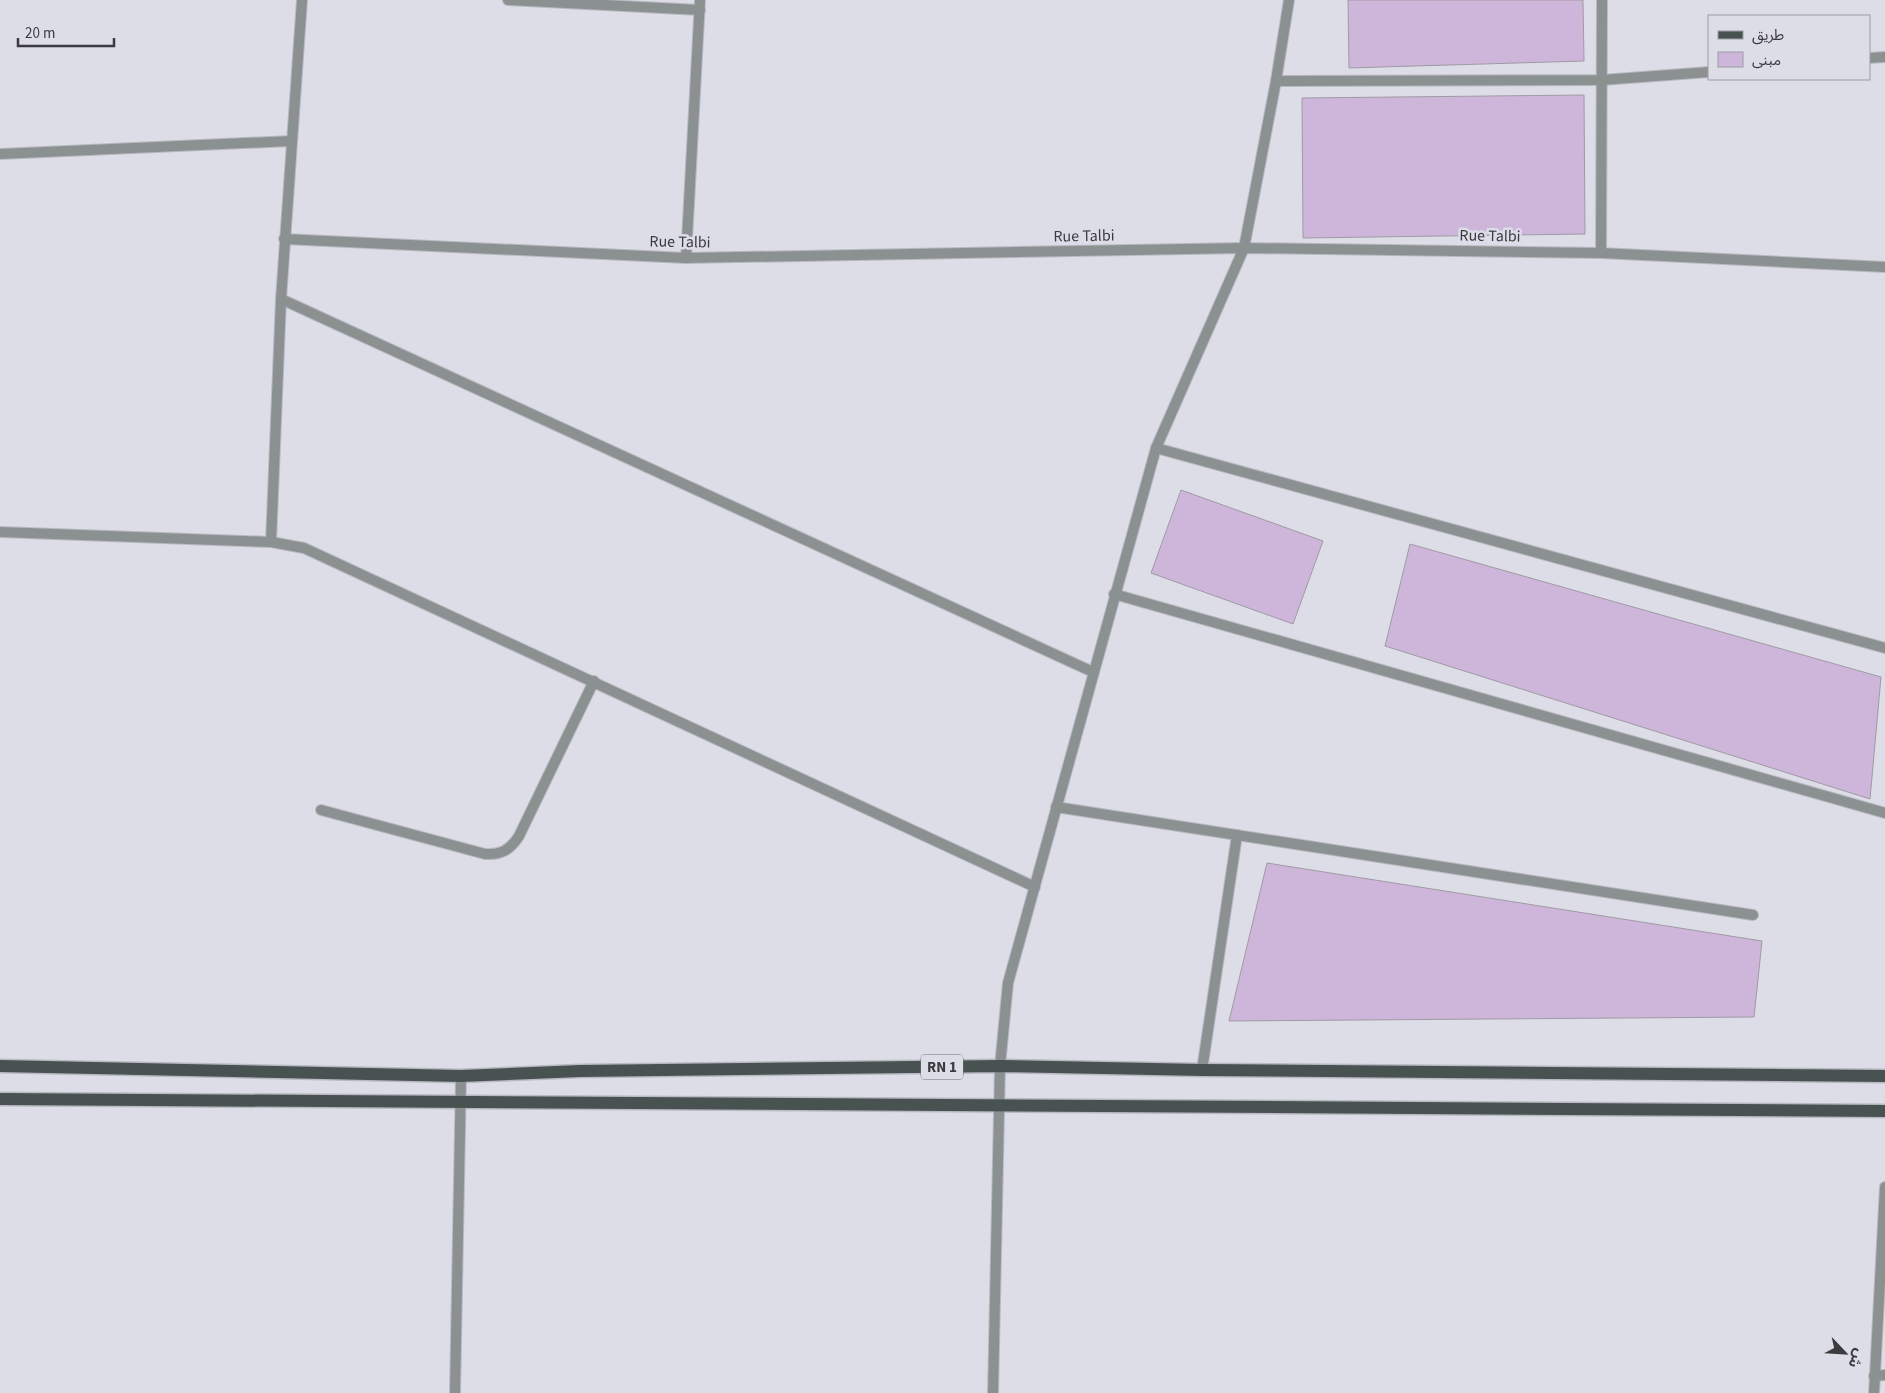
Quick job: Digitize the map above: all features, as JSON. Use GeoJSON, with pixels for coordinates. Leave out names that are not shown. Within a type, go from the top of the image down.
{"type":"FeatureCollection","features":[{"type":"Feature","properties":{"kind":"main road","name":"RN 1"},"geometry":{"type":"LineString","coordinates":[[0,1066],[461,1076],[580,1071],[1000,1066],[1202,1070],[1885,1076]]}},
{"type":"Feature","properties":{"kind":"main road","name":"RN 1"},"geometry":{"type":"LineString","coordinates":[[0,1099],[1885,1111]]}},
{"type":"Feature","properties":{"kind":"street"},"geometry":{"type":"LineString","coordinates":[[272,542],[284,239],[302,0]]}},
{"type":"Feature","properties":{"kind":"street"},"geometry":{"type":"LineString","coordinates":[[508,0],[700,5],[686,258]]}},
{"type":"Feature","properties":{"kind":"street"},"geometry":{"type":"LineString","coordinates":[[992,1393],[998,1104],[1008,983],[1114,594],[1156,448],[1244,248],[1276,81],[1289,0]]}},
{"type":"Feature","properties":{"kind":"street"},"geometry":{"type":"LineString","coordinates":[[1601,253],[1602,0]]}},
{"type":"Feature","properties":{"kind":"street"},"geometry":{"type":"LineString","coordinates":[[1870,58],[1885,57]]}},
{"type":"Feature","properties":{"kind":"street"},"geometry":{"type":"LineString","coordinates":[[1276,81],[1602,80],[1708,72]]}},
{"type":"Feature","properties":{"kind":"street"},"geometry":{"type":"LineString","coordinates":[[0,154],[291,141]]}},
{"type":"Feature","properties":{"kind":"street","name":"Rue Talbi"},"geometry":{"type":"LineString","coordinates":[[284,239],[686,258],[1244,248],[1601,253],[1885,267]]}},
{"type":"Feature","properties":{"kind":"street"},"geometry":{"type":"LineString","coordinates":[[281,300],[1093,672]]}},
{"type":"Feature","properties":{"kind":"street"},"geometry":{"type":"LineString","coordinates":[[1156,448],[1885,648]]}},
{"type":"Feature","properties":{"kind":"street"},"geometry":{"type":"LineString","coordinates":[[0,532],[272,542],[288,544],[320,554],[1035,887]]}},
{"type":"Feature","properties":{"kind":"street"},"geometry":{"type":"LineString","coordinates":[[1114,594],[1885,813]]}},
{"type":"Feature","properties":{"kind":"street"},"geometry":{"type":"LineString","coordinates":[[321,810],[485,854],[495,855],[505,852],[519,836],[594,681]]}},
{"type":"Feature","properties":{"kind":"street"},"geometry":{"type":"LineString","coordinates":[[1056,808],[1753,915]]}},
{"type":"Feature","properties":{"kind":"street"},"geometry":{"type":"LineString","coordinates":[[1202,1070],[1237,835]]}},
{"type":"Feature","properties":{"kind":"street"},"geometry":{"type":"LineString","coordinates":[[455,1393],[461,1076]]}},
{"type":"Feature","properties":{"kind":"street"},"geometry":{"type":"LineString","coordinates":[[1874,1393],[1880,1375],[1885,1187]]}},
{"type":"Feature","properties":{"kind":"building"},"geometry":{"type":"Polygon","coordinates":[[[1348,0],[1583,0],[1584,61],[1349,68],[1348,0]]]}},
{"type":"Feature","properties":{"kind":"building"},"geometry":{"type":"Polygon","coordinates":[[[1584,95],[1585,234],[1303,238],[1302,98],[1584,95]]]}},
{"type":"Feature","properties":{"kind":"building"},"geometry":{"type":"Polygon","coordinates":[[[1181,490],[1323,541],[1293,624],[1151,573],[1181,490]]]}},
{"type":"Feature","properties":{"kind":"building"},"geometry":{"type":"Polygon","coordinates":[[[1410,544],[1881,677],[1870,799],[1385,646],[1410,544]]]}},
{"type":"Feature","properties":{"kind":"building"},"geometry":{"type":"Polygon","coordinates":[[[1267,863],[1762,941],[1754,1017],[1229,1021],[1267,863]]]}}]}
